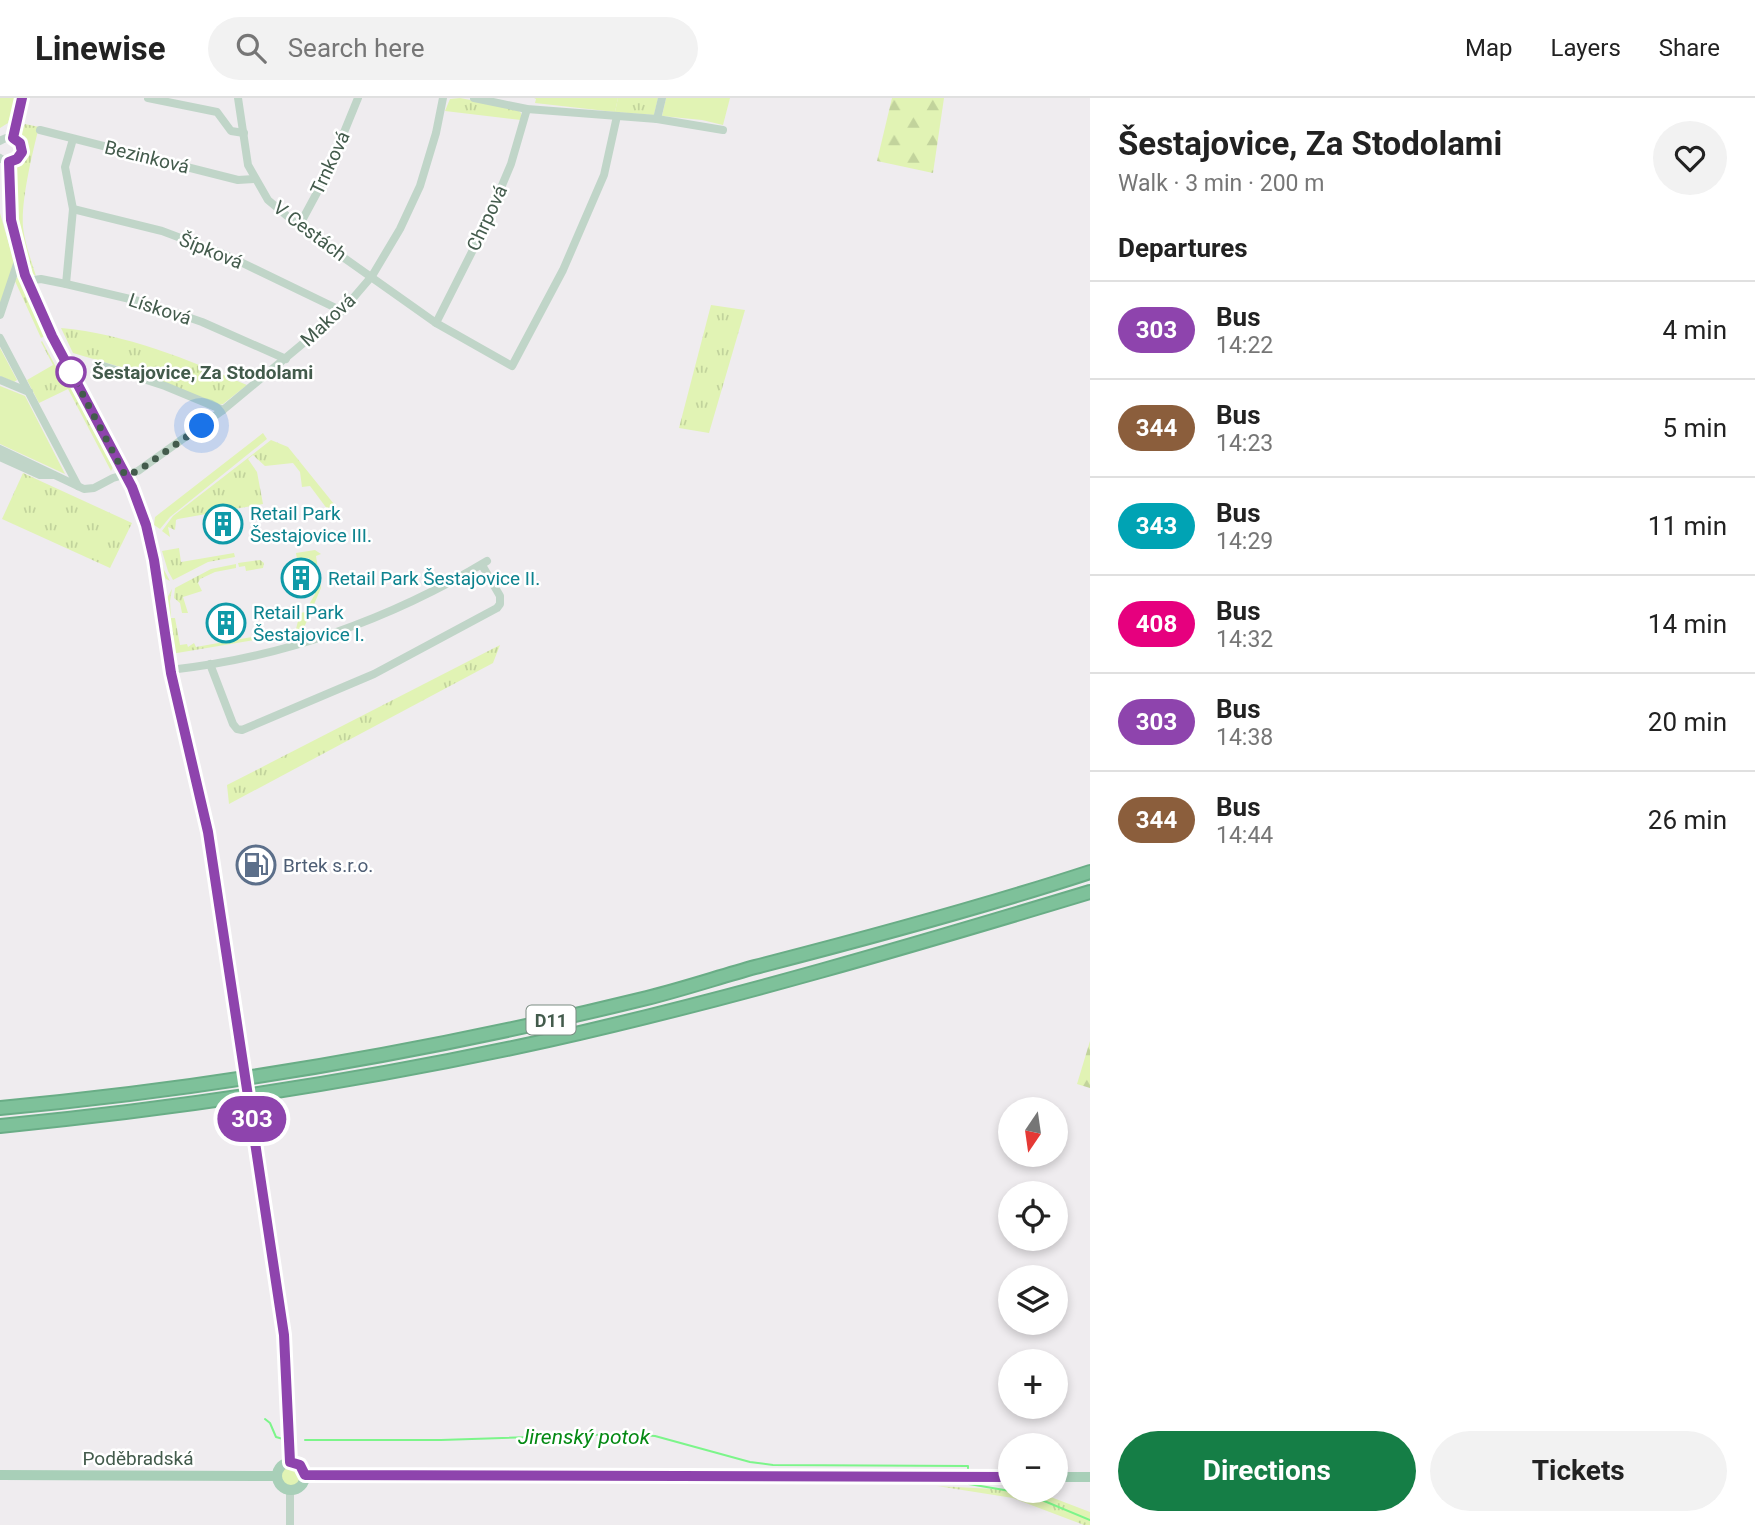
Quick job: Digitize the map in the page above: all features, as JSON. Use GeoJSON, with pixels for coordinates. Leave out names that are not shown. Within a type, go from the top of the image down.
{"type":"FeatureCollection","features":[{"type":"Feature","properties":{"kind":"highway","name":"D11"},"geometry":{"type":"LineString","coordinates":[[0,1108],[256,1076],[474,1037],[649,997],[860,941],[1090,872]]}},
{"type":"Feature","properties":{"kind":"highway","name":"D11"},"geometry":{"type":"LineString","coordinates":[[0,1126],[104,1115],[258,1093],[398,1070],[550,1039],[838,966],[1090,892]]}},
{"type":"Feature","properties":{"kind":"main road"},"geometry":{"type":"LineString","coordinates":[[290,1462],[300,1465],[305,1475],[301,1486],[290,1490],[282,1487],[277,1476],[282,1465],[290,1462]]}},
{"type":"Feature","properties":{"kind":"main road","name":"Poděbradská"},"geometry":{"type":"LineString","coordinates":[[0,1475],[277,1476]]}},
{"type":"Feature","properties":{"kind":"main road"},"geometry":{"type":"LineString","coordinates":[[305,1475],[998,1477]]}},
{"type":"Feature","properties":{"kind":"main road"},"geometry":{"type":"LineString","coordinates":[[1068,1477],[1090,1477]]}},
{"type":"Feature","properties":{"kind":"street"},"geometry":{"type":"LineString","coordinates":[[13,138],[22,98]]}},
{"type":"Feature","properties":{"kind":"street"},"geometry":{"type":"LineString","coordinates":[[148,98],[218,112],[231,131],[243,133]]}},
{"type":"Feature","properties":{"kind":"street","name":"V Cestách"},"geometry":{"type":"LineString","coordinates":[[238,98],[248,165],[268,200],[299,226],[436,323],[512,366],[563,270],[604,175],[617,116]]}},
{"type":"Feature","properties":{"kind":"street","name":"Trnková"},"geometry":{"type":"LineString","coordinates":[[299,226],[327,174],[358,98]]}},
{"type":"Feature","properties":{"kind":"street","name":"Maková"},"geometry":{"type":"LineString","coordinates":[[78,486],[90,489],[138,471],[223,410],[342,311],[372,276],[400,229],[419,187],[436,133],[443,98]]}},
{"type":"Feature","properties":{"kind":"street"},"geometry":{"type":"LineString","coordinates":[[474,98],[509,101],[527,109],[657,119],[723,130]]}},
{"type":"Feature","properties":{"kind":"street"},"geometry":{"type":"LineString","coordinates":[[657,119],[662,98]]}},
{"type":"Feature","properties":{"kind":"street","name":"Chrpová"},"geometry":{"type":"LineString","coordinates":[[436,323],[484,228],[512,164],[527,109]]}},
{"type":"Feature","properties":{"kind":"street","name":"Bezinková"},"geometry":{"type":"LineString","coordinates":[[40,130],[239,180],[254,179]]}},
{"type":"Feature","properties":{"kind":"street"},"geometry":{"type":"LineString","coordinates":[[0,141],[13,138],[20,143],[22,152],[17,159],[9,162],[0,158]]}},
{"type":"Feature","properties":{"kind":"street"},"geometry":{"type":"LineString","coordinates":[[66,284],[73,209],[65,167],[73,139]]}},
{"type":"Feature","properties":{"kind":"street"},"geometry":{"type":"LineString","coordinates":[[9,162],[10,210],[19,258],[27,281],[52,336],[125,475],[146,525],[160,592],[170,670],[208,832],[244,1067]]}},
{"type":"Feature","properties":{"kind":"street","name":"Šípková"},"geometry":{"type":"LineString","coordinates":[[73,209],[162,231],[226,255],[342,311]]}},
{"type":"Feature","properties":{"kind":"street"},"geometry":{"type":"LineString","coordinates":[[0,313],[19,258]]}},
{"type":"Feature","properties":{"kind":"street","name":"Lísková"},"geometry":{"type":"LineString","coordinates":[[27,281],[41,279],[147,303],[286,359]]}},
{"type":"Feature","properties":{"kind":"street"},"geometry":{"type":"LineString","coordinates":[[0,338],[78,486]]}},
{"type":"Feature","properties":{"kind":"street"},"geometry":{"type":"LineString","coordinates":[[97,364],[154,382],[223,410]]}},
{"type":"Feature","properties":{"kind":"street"},"geometry":{"type":"LineString","coordinates":[[0,380],[29,392]]}},
{"type":"Feature","properties":{"kind":"street"},"geometry":{"type":"LineString","coordinates":[[0,449],[78,486]]}},
{"type":"Feature","properties":{"kind":"street"},"geometry":{"type":"LineString","coordinates":[[0,457],[40,475],[53,475]]}},
{"type":"Feature","properties":{"kind":"street"},"geometry":{"type":"LineString","coordinates":[[170,670],[291,646],[351,627],[418,600],[484,563],[500,597],[497,608],[374,674],[242,730],[233,724],[210,664]]}},
{"type":"Feature","properties":{"kind":"street"},"geometry":{"type":"LineString","coordinates":[[250,1104],[284,1335],[290,1462]]}},
{"type":"Feature","properties":{"kind":"street"},"geometry":{"type":"LineString","coordinates":[[290,1490],[290,1525]]}},
{"type":"Feature","properties":{"kind":"green space"},"geometry":{"type":"Polygon","coordinates":[[[0,98],[16,98],[8,123],[0,128],[0,98]]]}},
{"type":"Feature","properties":{"kind":"green space"},"geometry":{"type":"Polygon","coordinates":[[[460,98],[517,109],[521,113],[521,120],[445,111],[450,99],[460,98]]]}},
{"type":"Feature","properties":{"kind":"green space"},"geometry":{"type":"Polygon","coordinates":[[[534,98],[618,98],[615,112],[535,103],[534,98]]]}},
{"type":"Feature","properties":{"kind":"green space"},"geometry":{"type":"Polygon","coordinates":[[[618,98],[658,98],[654,115],[615,112],[618,98]]]}},
{"type":"Feature","properties":{"kind":"green space"},"geometry":{"type":"Polygon","coordinates":[[[666,98],[730,98],[723,125],[662,116],[666,98]]]}},
{"type":"Feature","properties":{"kind":"green space"},"geometry":{"type":"Polygon","coordinates":[[[892,98],[944,98],[933,173],[877,161],[892,98]]]}},
{"type":"Feature","properties":{"kind":"green space"},"geometry":{"type":"Polygon","coordinates":[[[19,125],[39,127],[23,216],[25,240],[36,276],[27,271],[14,215],[13,171],[25,152],[19,135],[19,125]]]}},
{"type":"Feature","properties":{"kind":"green space"},"geometry":{"type":"Polygon","coordinates":[[[0,213],[15,265],[0,304],[0,213]]]}},
{"type":"Feature","properties":{"kind":"green space"},"geometry":{"type":"Polygon","coordinates":[[[18,273],[22,276],[51,339],[47,341],[45,336],[41,338],[15,281],[18,273]]]}},
{"type":"Feature","properties":{"kind":"green space"},"geometry":{"type":"Polygon","coordinates":[[[711,305],[745,310],[709,433],[679,428],[711,305]]]}},
{"type":"Feature","properties":{"kind":"green space"},"geometry":{"type":"Polygon","coordinates":[[[61,328],[133,342],[179,357],[247,385],[218,405],[144,374],[73,353],[61,328]]]}},
{"type":"Feature","properties":{"kind":"green space"},"geometry":{"type":"Polygon","coordinates":[[[42,341],[62,378],[67,376],[114,465],[111,471],[68,389],[39,403],[27,380],[53,365],[42,341]]]}},
{"type":"Feature","properties":{"kind":"green space"},"geometry":{"type":"Polygon","coordinates":[[[0,348],[17,380],[14,382],[0,376],[0,348]]]}},
{"type":"Feature","properties":{"kind":"green space"},"geometry":{"type":"Polygon","coordinates":[[[0,386],[25,396],[65,474],[0,444],[0,386]]]}},
{"type":"Feature","properties":{"kind":"green space"},"geometry":{"type":"Polygon","coordinates":[[[263,433],[267,439],[170,517],[160,529],[154,525],[155,517],[263,433]]]}},
{"type":"Feature","properties":{"kind":"green space"},"geometry":{"type":"Polygon","coordinates":[[[271,440],[288,447],[338,509],[332,517],[310,486],[302,487],[300,472],[293,463],[265,466],[253,455],[248,459],[257,472],[263,504],[178,519],[175,530],[168,527],[170,537],[162,531],[173,516],[271,440]]]}},
{"type":"Feature","properties":{"kind":"green space"},"geometry":{"type":"Polygon","coordinates":[[[23,473],[132,523],[110,568],[2,519],[23,473]]]}},
{"type":"Feature","properties":{"kind":"green space"},"geometry":{"type":"Polygon","coordinates":[[[152,526],[164,570],[170,581],[162,573],[149,527],[152,526]]]}},
{"type":"Feature","properties":{"kind":"green space"},"geometry":{"type":"Polygon","coordinates":[[[179,548],[181,562],[234,553],[235,557],[208,562],[173,580],[162,551],[179,548]]]}},
{"type":"Feature","properties":{"kind":"green space"},"geometry":{"type":"Polygon","coordinates":[[[315,550],[321,554],[316,556],[321,588],[303,630],[171,654],[167,598],[172,589],[171,618],[175,618],[180,645],[187,644],[188,647],[194,643],[196,647],[296,629],[300,613],[305,612],[315,594],[309,558],[297,559],[296,553],[315,550]]]}},
{"type":"Feature","properties":{"kind":"green space"},"geometry":{"type":"Polygon","coordinates":[[[260,560],[264,563],[263,568],[246,571],[245,566],[239,567],[238,563],[260,560]]]}},
{"type":"Feature","properties":{"kind":"green space"},"geometry":{"type":"Polygon","coordinates":[[[236,564],[236,568],[215,572],[200,579],[198,583],[202,591],[183,597],[188,613],[182,613],[180,603],[174,598],[175,588],[211,569],[236,564]]]}},
{"type":"Feature","properties":{"kind":"green space"},"geometry":{"type":"Polygon","coordinates":[[[500,645],[493,663],[229,804],[227,785],[500,645]]]}},
{"type":"Feature","properties":{"kind":"green space"},"geometry":{"type":"Polygon","coordinates":[[[1090,1041],[1090,1088],[1077,1084],[1090,1041]]]}},
{"type":"Feature","properties":{"kind":"green space"},"geometry":{"type":"Polygon","coordinates":[[[287,1466],[295,1466],[301,1476],[295,1486],[287,1486],[281,1480],[281,1472],[287,1466]]]}},
{"type":"Feature","properties":{"kind":"green space"},"geometry":{"type":"Polygon","coordinates":[[[937,1486],[998,1489],[998,1496],[937,1486]]]}},
{"type":"Feature","properties":{"kind":"green space"},"geometry":{"type":"Polygon","coordinates":[[[1026,1503],[1066,1503],[1090,1512],[1090,1525],[1026,1503]]]}},
{"type":"Feature","properties":{"kind":"waterway","name":"Jirenský potok"},"geometry":{"type":"LineString","coordinates":[[265,1419],[270,1423],[276,1437],[283,1439]]}},
{"type":"Feature","properties":{"kind":"waterway","name":"Jirenský potok"},"geometry":{"type":"LineString","coordinates":[[305,1440],[441,1440],[623,1434],[655,1436],[750,1462],[773,1465],[968,1466],[968,1471]]}},
{"type":"Feature","properties":{"kind":"waterway","name":"Jirenský potok"},"geometry":{"type":"LineString","coordinates":[[969,1480],[969,1484],[998,1489]]}},
{"type":"Feature","properties":{"kind":"waterway","name":"Jirenský potok"},"geometry":{"type":"LineString","coordinates":[[1049,1503],[1090,1520]]}},
{"type":"Feature","properties":{"kind":"bus line","name":"303"},"geometry":{"type":"LineString","coordinates":[[22,98],[13,138],[20,143],[22,152],[17,159],[9,162],[13,234],[25,275],[45,322],[140,506],[160,592],[171,673],[208,832],[284,1335],[290,1462],[300,1465],[305,1475],[998,1477]]}},
{"type":"Feature","properties":{"kind":"place","name":"Šestajovice, Za Stodolami"},"geometry":{"type":"Point","coordinates":[71,372]}},
{"type":"Feature","properties":{"kind":"place","name":"Retail Park Šestajovice III."},"geometry":{"type":"Point","coordinates":[223,524]}},
{"type":"Feature","properties":{"kind":"place","name":"Retail Park Šestajovice II."},"geometry":{"type":"Point","coordinates":[301,578]}},
{"type":"Feature","properties":{"kind":"place","name":"Retail Park Šestajovice I."},"geometry":{"type":"Point","coordinates":[226,623]}},
{"type":"Feature","properties":{"kind":"place","name":"Brtek s.r.o."},"geometry":{"type":"Point","coordinates":[256,865]}},
{"type":"Feature","properties":{"kind":"route"},"geometry":{"type":"LineString","coordinates":[[71,372],[125,475],[138,471],[202,426]]}}]}
